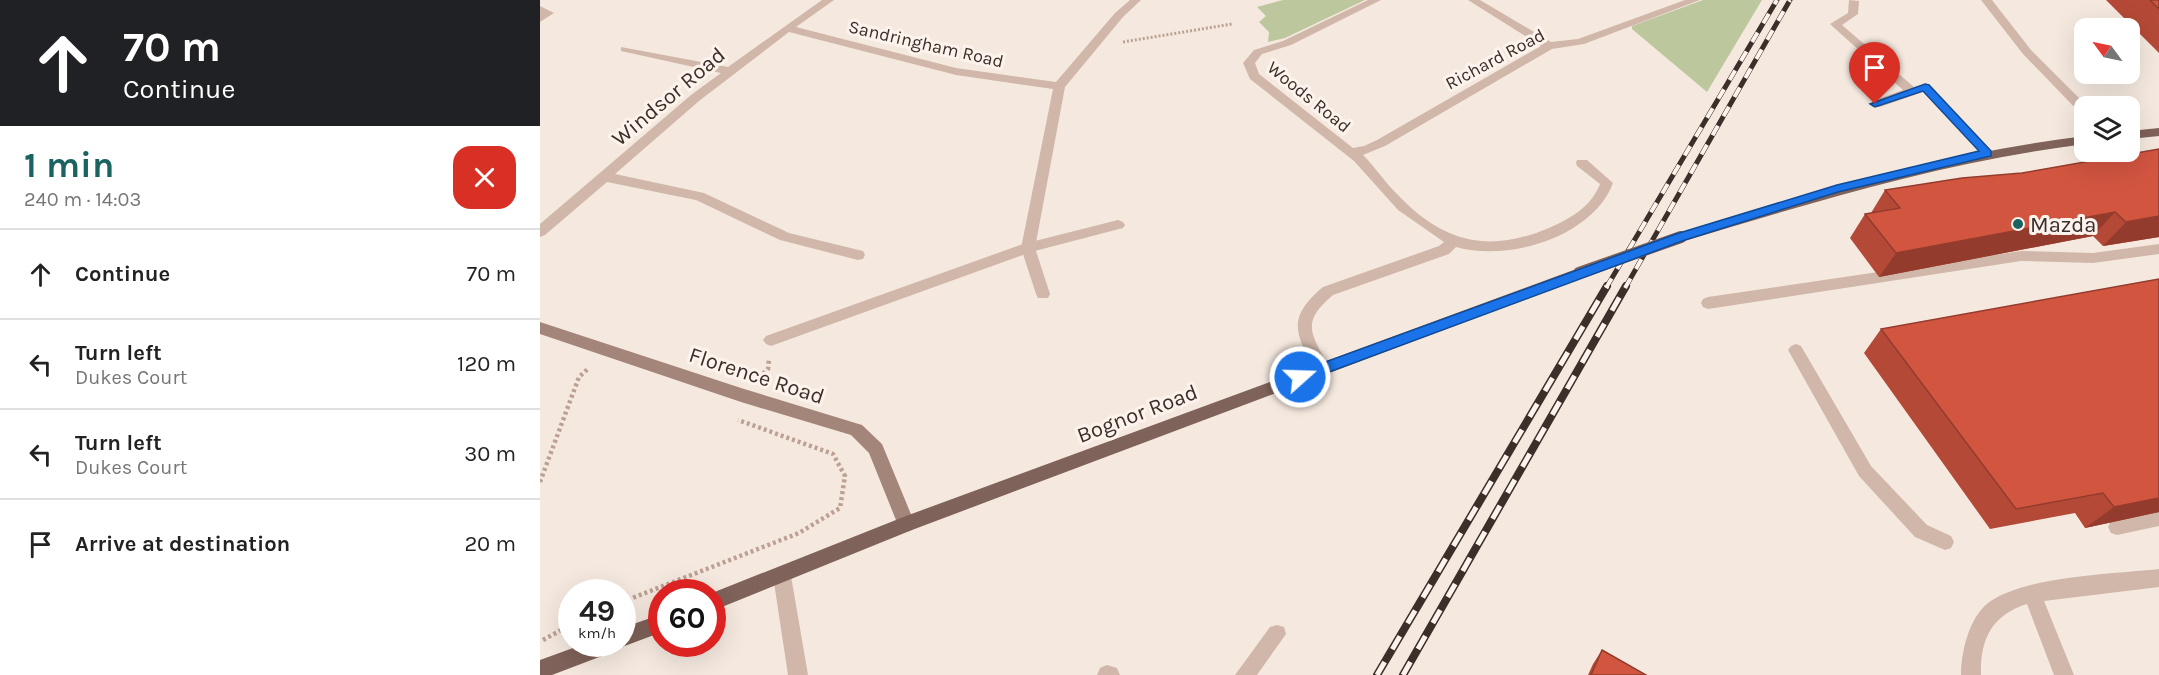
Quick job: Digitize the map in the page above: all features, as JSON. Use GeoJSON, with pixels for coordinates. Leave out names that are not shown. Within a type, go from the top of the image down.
{"type":"FeatureCollection","features":[{"type":"Feature","properties":{"kind":"main road"},"geometry":{"type":"LineString","coordinates":[[2140,134],[2159,132]]}},
{"type":"Feature","properties":{"kind":"main road","name":"Bognor Road"},"geometry":{"type":"LineString","coordinates":[[726,597],[906,524],[1680,237],[1837,189],[1987,153],[2074,141]]}},
{"type":"Feature","properties":{"kind":"main road"},"geometry":{"type":"LineString","coordinates":[[540,670],[574,657]]}},
{"type":"Feature","properties":{"kind":"street","name":"Windsor Road"},"geometry":{"type":"LineString","coordinates":[[540,232],[695,98],[787,28],[829,0]]}},
{"type":"Feature","properties":{"kind":"street"},"geometry":{"type":"LineString","coordinates":[[1043,294],[1028,248],[1059,86],[1090,47],[1136,0]]}},
{"type":"Feature","properties":{"kind":"street","name":"Woods Road"},"geometry":{"type":"LineString","coordinates":[[1354,152],[1343,147],[1254,76],[1249,63],[1258,52],[1287,43],[1376,0]]}},
{"type":"Feature","properties":{"kind":"street"},"geometry":{"type":"LineString","coordinates":[[1473,0],[1549,46]]}},
{"type":"Feature","properties":{"kind":"street","name":"Richard Road"},"geometry":{"type":"LineString","coordinates":[[1354,152],[1367,150],[1381,143],[1549,46],[1580,42],[1695,0]]}},
{"type":"Feature","properties":{"kind":"street"},"geometry":{"type":"LineString","coordinates":[[1986,0],[2028,52],[2074,100]]}},
{"type":"Feature","properties":{"kind":"street"},"geometry":{"type":"LineString","coordinates":[[1854,1],[1853,14],[1835,24],[1911,92]]}},
{"type":"Feature","properties":{"kind":"street"},"geometry":{"type":"LineString","coordinates":[[540,9],[549,13],[540,19]]}},
{"type":"Feature","properties":{"kind":"street","name":"Sandringham Road"},"geometry":{"type":"LineString","coordinates":[[787,28],[953,72],[1016,83],[1059,86]]}},
{"type":"Feature","properties":{"kind":"street"},"geometry":{"type":"LineString","coordinates":[[625,49],[730,71]]}},
{"type":"Feature","properties":{"kind":"street"},"geometry":{"type":"LineString","coordinates":[[1875,104],[1925,87],[1987,153]]}},
{"type":"Feature","properties":{"kind":"street"},"geometry":{"type":"LineString","coordinates":[[1354,152],[1384,188],[1410,214],[1431,229],[1454,241],[1480,248],[1505,247],[1543,234],[1593,207],[1607,183],[1582,163]]}},
{"type":"Feature","properties":{"kind":"street"},"geometry":{"type":"LineString","coordinates":[[606,177],[699,196],[785,237],[858,255]]}},
{"type":"Feature","properties":{"kind":"street"},"geometry":{"type":"LineString","coordinates":[[771,340],[1028,248],[1118,225]]}},
{"type":"Feature","properties":{"kind":"street"},"geometry":{"type":"LineString","coordinates":[[1322,369],[1304,333],[1303,320],[1317,299],[1328,291],[1444,250],[1454,241]]}},
{"type":"Feature","properties":{"kind":"street"},"geometry":{"type":"LineString","coordinates":[[1707,303],[2021,256],[2093,258],[2159,249]]}},
{"type":"Feature","properties":{"kind":"street","name":"Florence Road"},"geometry":{"type":"LineString","coordinates":[[540,328],[741,395],[856,430],[876,449],[906,524]]}},
{"type":"Feature","properties":{"kind":"street"},"geometry":{"type":"LineString","coordinates":[[1796,350],[1865,471],[1921,531],[1945,542]]}},
{"type":"Feature","properties":{"kind":"street"},"geometry":{"type":"LineString","coordinates":[[2117,527],[2159,518]]}},
{"type":"Feature","properties":{"kind":"street"},"geometry":{"type":"LineString","coordinates":[[782,576],[798,675]]}},
{"type":"Feature","properties":{"kind":"street"},"geometry":{"type":"LineString","coordinates":[[1971,675],[1978,632],[1995,608],[2032,594],[2159,578]]}},
{"type":"Feature","properties":{"kind":"street"},"geometry":{"type":"LineString","coordinates":[[2032,594],[2064,675]]}},
{"type":"Feature","properties":{"kind":"street"},"geometry":{"type":"LineString","coordinates":[[1245,675],[1277,634]]}},
{"type":"Feature","properties":{"kind":"path"},"geometry":{"type":"LineString","coordinates":[[1090,47],[1232,24]]}},
{"type":"Feature","properties":{"kind":"path"},"geometry":{"type":"LineString","coordinates":[[741,395],[768,369],[771,340]]}},
{"type":"Feature","properties":{"kind":"path"},"geometry":{"type":"LineString","coordinates":[[540,482],[579,377],[608,350]]}},
{"type":"Feature","properties":{"kind":"path"},"geometry":{"type":"LineString","coordinates":[[580,364],[601,371]]}},
{"type":"Feature","properties":{"kind":"path"},"geometry":{"type":"LineString","coordinates":[[636,596],[800,532],[840,508],[845,476],[833,454],[733,419]]}},
{"type":"Feature","properties":{"kind":"path"},"geometry":{"type":"LineString","coordinates":[[540,642],[558,632]]}},
{"type":"Feature","properties":{"kind":"green space"},"geometry":{"type":"Polygon","coordinates":[[[1283,0],[1365,0],[1285,38],[1268,42],[1269,32],[1259,22],[1266,16],[1257,7],[1283,0]]]}},
{"type":"Feature","properties":{"kind":"green space"},"geometry":{"type":"Polygon","coordinates":[[[1703,0],[1762,0],[1707,92],[1632,29],[1632,26],[1703,0]]]}},
{"type":"Feature","properties":{"kind":"building"},"geometry":{"type":"Polygon","coordinates":[[[2150,0],[2159,0],[2159,9],[2150,0]]]}},
{"type":"Feature","properties":{"kind":"building","name":"Mazda"},"geometry":{"type":"Polygon","coordinates":[[[2159,149],[2159,216],[2126,222],[2115,212],[1896,253],[1865,214],[1900,208],[1885,190],[1962,178],[2022,173],[2085,162],[2140,162],[2140,152],[2159,149]]]}},
{"type":"Feature","properties":{"kind":"building"},"geometry":{"type":"Polygon","coordinates":[[[2159,279],[2159,498],[2114,507],[2103,493],[2016,509],[1881,329],[2159,279]]]}},
{"type":"Feature","properties":{"kind":"building"},"geometry":{"type":"Polygon","coordinates":[[[1602,650],[1646,675],[1591,675],[1602,650]]]}},
{"type":"Feature","properties":{"kind":"railway"},"geometry":{"type":"LineString","coordinates":[[1606,288],[1777,0]]}},
{"type":"Feature","properties":{"kind":"railway"},"geometry":{"type":"LineString","coordinates":[[1625,288],[1790,0]]}},
{"type":"Feature","properties":{"kind":"railway"},"geometry":{"type":"LineString","coordinates":[[1377,675],[1607,286]]}},
{"type":"Feature","properties":{"kind":"railway"},"geometry":{"type":"LineString","coordinates":[[1403,675],[1626,286]]}},
{"type":"Feature","properties":{"kind":"place","name":"Mazda"},"geometry":{"type":"Point","coordinates":[2018,224]}},
{"type":"Feature","properties":{"kind":"route"},"geometry":{"type":"LineString","coordinates":[[1300,377],[1680,237],[1837,189],[1987,153],[1925,87],[1875,104]]}}]}
